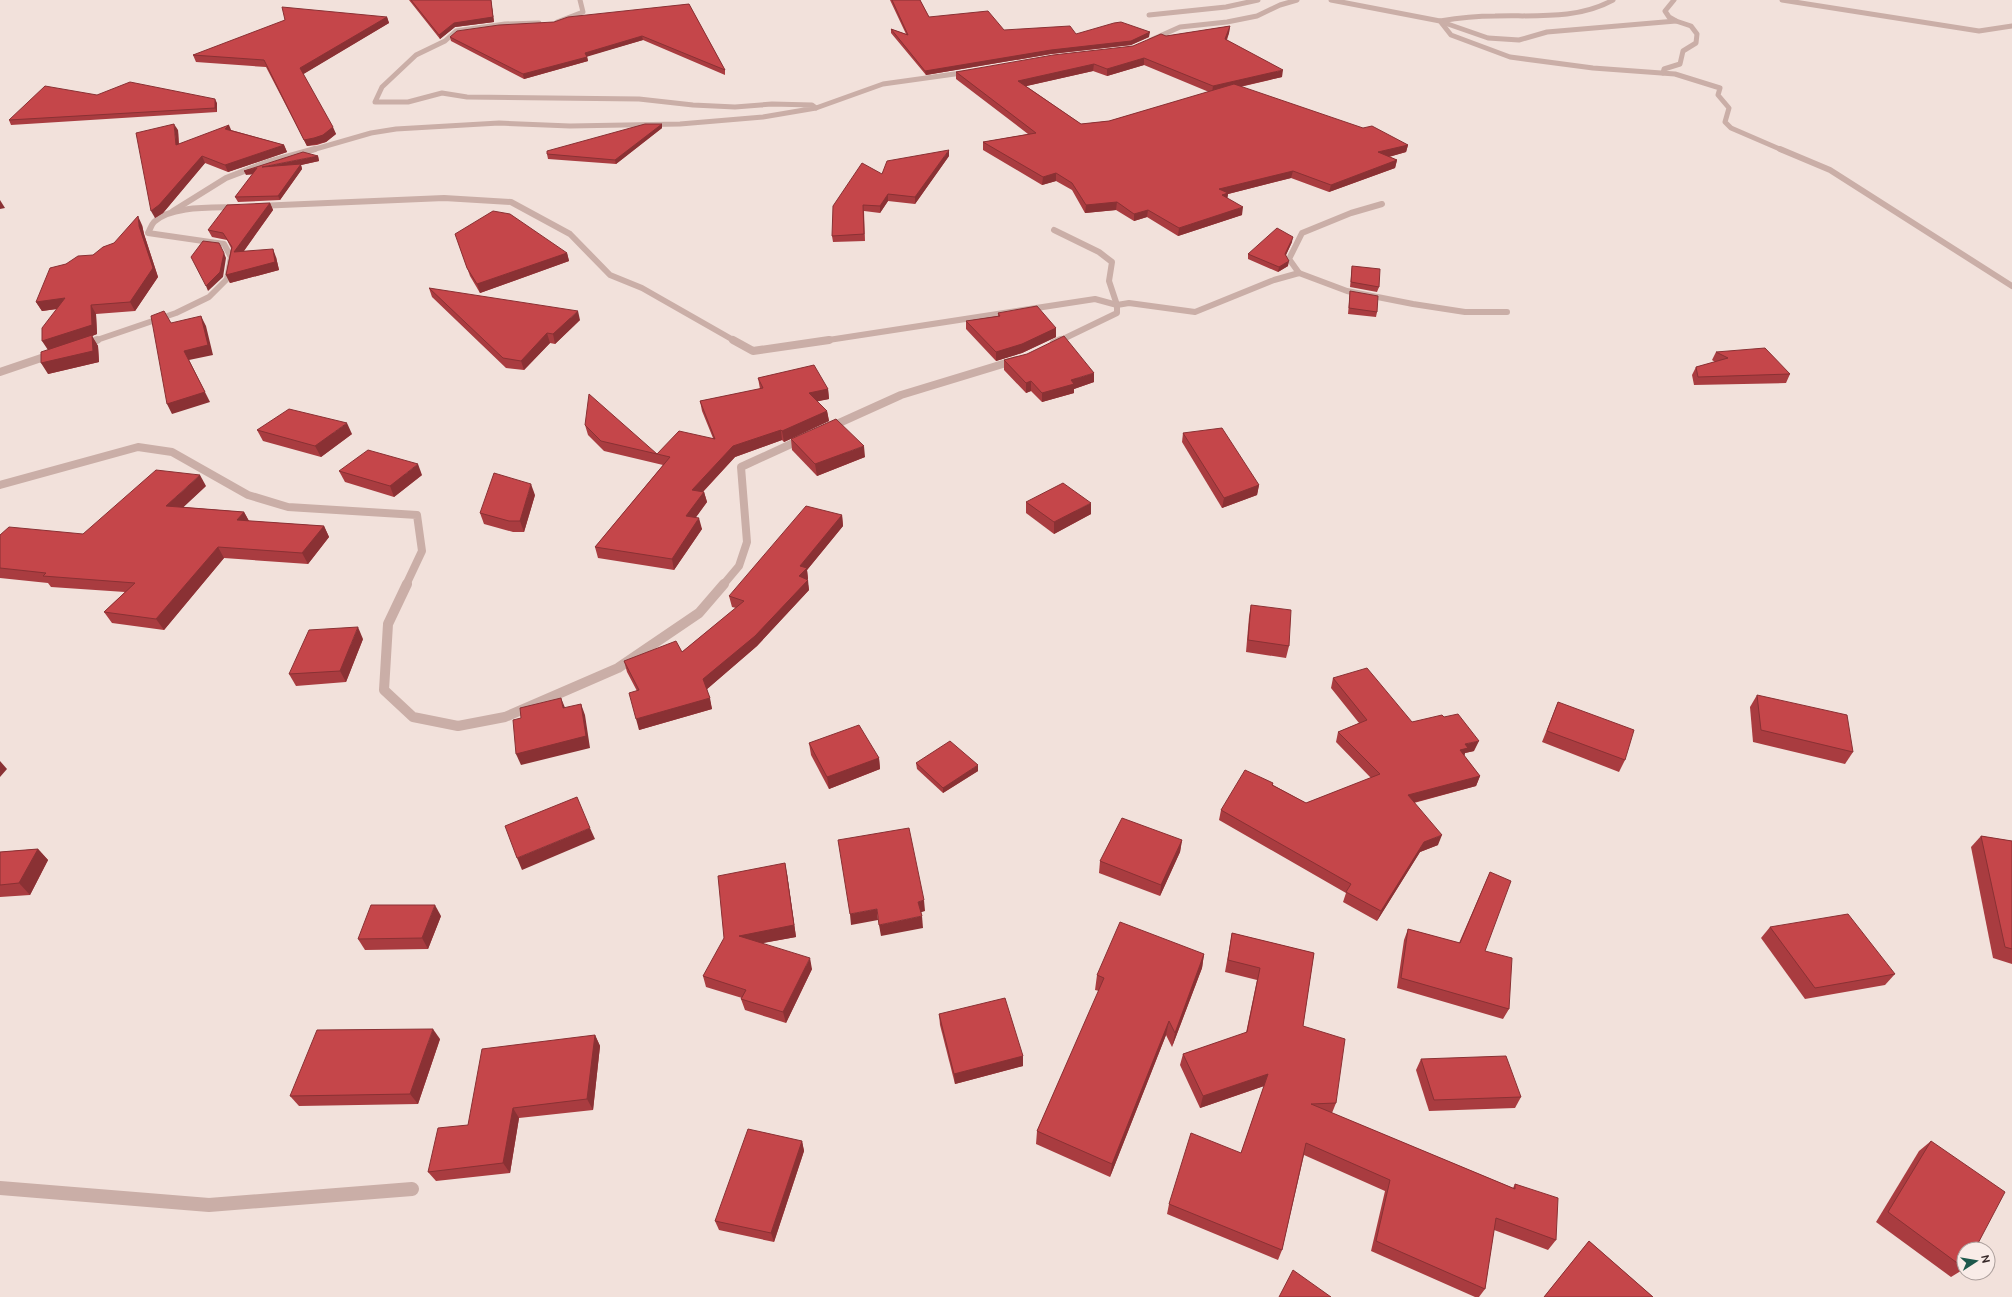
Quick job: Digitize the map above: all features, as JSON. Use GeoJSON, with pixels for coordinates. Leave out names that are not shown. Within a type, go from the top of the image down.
{"type":"FeatureCollection","features":[{"type":"Feature","properties":{"kind":"street"},"geometry":{"type":"LineString","coordinates":[[580,0],[582,3],[583,12],[555,22],[505,24],[456,31],[445,41],[416,55],[382,87],[375,102],[408,102],[442,93],[467,97],[639,99],[735,107],[772,104],[812,105],[816,108]]}},
{"type":"Feature","properties":{"kind":"street"},"geometry":{"type":"LineString","coordinates":[[1149,15],[1226,7],[1258,0]]}},
{"type":"Feature","properties":{"kind":"street"},"geometry":{"type":"LineString","coordinates":[[1146,43],[1180,27],[1256,16],[1280,4],[1297,0]]}},
{"type":"Feature","properties":{"kind":"street"},"geometry":{"type":"LineString","coordinates":[[1332,0],[1440,21],[1461,30],[1488,38],[1519,40],[1547,32],[1676,21]]}},
{"type":"Feature","properties":{"kind":"street"},"geometry":{"type":"LineString","coordinates":[[1440,21],[1483,16],[1512,17],[1590,11],[1613,0]]}},
{"type":"Feature","properties":{"kind":"street"},"geometry":{"type":"LineString","coordinates":[[1663,73],[1664,69],[1680,64],[1683,51],[1696,43],[1697,34],[1691,26],[1669,17],[1665,11],[1674,0]]}},
{"type":"Feature","properties":{"kind":"street"},"geometry":{"type":"LineString","coordinates":[[1782,0],[1979,31],[2012,26]]}},
{"type":"Feature","properties":{"kind":"street"},"geometry":{"type":"LineString","coordinates":[[1440,21],[1451,35],[1510,57],[1593,68],[1675,74],[1720,88],[1718,95],[1729,108],[1725,122],[1731,128],[1830,170],[2012,286]]}},
{"type":"Feature","properties":{"kind":"street"},"geometry":{"type":"LineString","coordinates":[[73,347],[176,313],[209,297],[227,279],[231,257],[224,244],[148,233],[154,222],[226,178],[268,162],[371,133],[396,129],[499,122],[570,126],[680,124],[764,117],[809,110],[883,84],[976,71]]}},
{"type":"Feature","properties":{"kind":"street"},"geometry":{"type":"LineString","coordinates":[[168,214],[194,209],[444,198],[511,202],[570,234],[610,275],[642,288],[753,351],[1095,299],[1117,305],[1129,302],[1196,312],[1274,280],[1299,273]]}},
{"type":"Feature","properties":{"kind":"street"},"geometry":{"type":"LineString","coordinates":[[1382,204],[1351,213],[1302,233],[1289,259],[1299,273],[1346,291],[1412,304],[1465,312],[1507,312]]}},
{"type":"Feature","properties":{"kind":"street"},"geometry":{"type":"LineString","coordinates":[[1046,348],[1117,313],[1117,305],[1109,281],[1112,262],[1104,254],[1071,241],[1054,230]]}},
{"type":"Feature","properties":{"kind":"street"},"geometry":{"type":"LineString","coordinates":[[0,372],[59,352]]}},
{"type":"Feature","properties":{"kind":"street"},"geometry":{"type":"LineString","coordinates":[[0,485],[138,447],[172,452],[248,495],[288,507],[417,515],[422,551],[388,624],[384,690],[413,717],[458,726],[505,718],[618,668],[699,613],[739,566],[747,542],[741,466],[901,396],[1024,358]]}},
{"type":"Feature","properties":{"kind":"street"},"geometry":{"type":"LineString","coordinates":[[0,1188],[209,1205],[412,1189]]}},
{"type":"Feature","properties":{"kind":"building"},"geometry":{"type":"Polygon","coordinates":[[[411,0],[491,0],[493,17],[454,23],[439,35],[411,0]]]}},
{"type":"Feature","properties":{"kind":"building"},"geometry":{"type":"Polygon","coordinates":[[[892,0],[920,0],[929,17],[988,11],[1004,30],[1070,26],[1076,34],[1121,22],[1150,32],[1131,41],[1051,50],[925,71],[891,29],[908,35],[892,0]]]}},
{"type":"Feature","properties":{"kind":"building"},"geometry":{"type":"Polygon","coordinates":[[[689,4],[725,70],[642,36],[585,53],[587,57],[523,74],[450,37],[457,31],[499,25],[554,22],[568,17],[689,4]]]}},
{"type":"Feature","properties":{"kind":"building"},"geometry":{"type":"Polygon","coordinates":[[[282,7],[387,17],[300,68],[333,127],[323,135],[314,138],[304,140],[264,60],[193,55],[285,20],[282,7]]]}},
{"type":"Feature","properties":{"kind":"building"},"geometry":{"type":"Polygon","coordinates":[[[1230,26],[1225,39],[1283,70],[1213,86],[1144,58],[1107,69],[1094,64],[1018,81],[1081,124],[1109,121],[1234,84],[1363,128],[1372,126],[1408,145],[1378,152],[1397,160],[1331,185],[1293,171],[1219,189],[1228,193],[1222,195],[1243,207],[1179,228],[1148,210],[1134,214],[1117,202],[1086,205],[1072,183],[1056,173],[1043,177],[983,142],[1036,133],[956,72],[1053,55],[1133,46],[1161,34],[1166,36],[1230,26]]]}},
{"type":"Feature","properties":{"kind":"building"},"geometry":{"type":"Polygon","coordinates":[[[130,82],[215,99],[215,108],[9,120],[45,86],[97,95],[130,82]]]}},
{"type":"Feature","properties":{"kind":"building"},"geometry":{"type":"Polygon","coordinates":[[[174,124],[176,145],[229,125],[225,129],[284,145],[225,165],[202,156],[159,205],[151,211],[136,133],[174,124]]]}},
{"type":"Feature","properties":{"kind":"building"},"geometry":{"type":"Polygon","coordinates":[[[645,124],[662,124],[615,160],[547,154],[547,151],[645,124]]]}},
{"type":"Feature","properties":{"kind":"building"},"geometry":{"type":"Polygon","coordinates":[[[949,150],[915,197],[888,194],[880,206],[863,205],[864,234],[832,236],[833,206],[862,163],[882,174],[887,161],[949,150]]]}},
{"type":"Feature","properties":{"kind":"building"},"geometry":{"type":"Polygon","coordinates":[[[303,152],[318,156],[262,167],[301,164],[278,196],[235,197],[257,168],[244,171],[303,152]]]}},
{"type":"Feature","properties":{"kind":"building"},"geometry":{"type":"Polygon","coordinates":[[[270,203],[234,252],[273,249],[275,262],[226,275],[232,247],[223,233],[208,230],[227,205],[270,203]]]}},
{"type":"Feature","properties":{"kind":"building"},"geometry":{"type":"Polygon","coordinates":[[[493,211],[510,214],[567,253],[477,284],[467,268],[455,234],[493,211]]]}},
{"type":"Feature","properties":{"kind":"building"},"geometry":{"type":"Polygon","coordinates":[[[138,216],[139,226],[153,268],[130,302],[91,305],[92,325],[42,341],[42,328],[65,298],[36,302],[50,268],[66,264],[78,256],[93,255],[103,247],[114,243],[138,216]]]}},
{"type":"Feature","properties":{"kind":"building"},"geometry":{"type":"Polygon","coordinates":[[[1277,228],[1293,237],[1285,254],[1289,261],[1279,267],[1248,254],[1277,228]]]}},
{"type":"Feature","properties":{"kind":"building"},"geometry":{"type":"Polygon","coordinates":[[[203,241],[219,243],[224,253],[220,272],[206,286],[191,257],[203,241]]]}},
{"type":"Feature","properties":{"kind":"building"},"geometry":{"type":"Polygon","coordinates":[[[1352,266],[1380,269],[1379,287],[1351,282],[1352,266]]]}},
{"type":"Feature","properties":{"kind":"building"},"geometry":{"type":"Polygon","coordinates":[[[429,288],[578,311],[553,334],[547,333],[521,361],[503,358],[429,288]]]}},
{"type":"Feature","properties":{"kind":"building"},"geometry":{"type":"Polygon","coordinates":[[[1350,291],[1378,296],[1377,312],[1349,308],[1350,291]]]}},
{"type":"Feature","properties":{"kind":"building"},"geometry":{"type":"Polygon","coordinates":[[[1037,306],[1056,328],[1022,344],[996,352],[966,321],[1000,316],[998,313],[1037,306]]]}},
{"type":"Feature","properties":{"kind":"building"},"geometry":{"type":"Polygon","coordinates":[[[164,311],[171,323],[201,316],[208,345],[184,351],[205,392],[167,404],[151,316],[164,311]]]}},
{"type":"Feature","properties":{"kind":"building"},"geometry":{"type":"Polygon","coordinates":[[[92,335],[93,351],[41,363],[41,352],[92,335]]]}},
{"type":"Feature","properties":{"kind":"building"},"geometry":{"type":"Polygon","coordinates":[[[1064,336],[1094,373],[1071,380],[1074,384],[1042,393],[1031,381],[1026,383],[1004,360],[1027,354],[1064,336]]]}},
{"type":"Feature","properties":{"kind":"building"},"geometry":{"type":"Polygon","coordinates":[[[1765,348],[1790,374],[1698,377],[1696,367],[1728,358],[1716,352],[1765,348]]]}},
{"type":"Feature","properties":{"kind":"building"},"geometry":{"type":"Polygon","coordinates":[[[814,365],[828,389],[809,393],[827,411],[782,431],[781,430],[733,446],[692,490],[704,492],[686,516],[699,518],[672,559],[595,547],[670,457],[657,454],[679,431],[715,439],[700,401],[763,388],[758,378],[814,365]]]}},
{"type":"Feature","properties":{"kind":"building"},"geometry":{"type":"Polygon","coordinates":[[[589,394],[657,454],[601,441],[585,425],[589,394]]]}},
{"type":"Feature","properties":{"kind":"building"},"geometry":{"type":"Polygon","coordinates":[[[289,409],[347,423],[315,446],[257,430],[289,409]]]}},
{"type":"Feature","properties":{"kind":"building"},"geometry":{"type":"Polygon","coordinates":[[[836,419],[864,446],[815,464],[791,439],[836,419]]]}},
{"type":"Feature","properties":{"kind":"building"},"geometry":{"type":"Polygon","coordinates":[[[1222,428],[1259,485],[1224,498],[1183,433],[1222,428]]]}},
{"type":"Feature","properties":{"kind":"building"},"geometry":{"type":"Polygon","coordinates":[[[368,450],[418,464],[390,486],[339,471],[368,450]]]}},
{"type":"Feature","properties":{"kind":"building"},"geometry":{"type":"Polygon","coordinates":[[[156,470],[200,475],[166,506],[244,512],[237,520],[324,526],[302,553],[218,547],[156,619],[104,612],[135,583],[43,576],[46,573],[0,568],[0,535],[9,527],[83,534],[156,470]]]}},
{"type":"Feature","properties":{"kind":"building"},"geometry":{"type":"Polygon","coordinates":[[[494,473],[531,484],[520,521],[509,521],[480,513],[494,473]]]}},
{"type":"Feature","properties":{"kind":"building"},"geometry":{"type":"Polygon","coordinates":[[[1063,483],[1091,503],[1054,522],[1026,502],[1063,483]]]}},
{"type":"Feature","properties":{"kind":"building"},"geometry":{"type":"Polygon","coordinates":[[[806,506],[842,515],[800,566],[807,568],[799,576],[808,580],[755,636],[703,679],[710,698],[636,719],[629,693],[639,690],[624,661],[676,641],[682,652],[744,601],[729,596],[806,506]]]}},
{"type":"Feature","properties":{"kind":"building"},"geometry":{"type":"Polygon","coordinates":[[[1251,605],[1291,610],[1289,646],[1248,640],[1251,605]]]}},
{"type":"Feature","properties":{"kind":"building"},"geometry":{"type":"Polygon","coordinates":[[[358,627],[340,671],[289,674],[309,630],[358,627]]]}},
{"type":"Feature","properties":{"kind":"building"},"geometry":{"type":"Polygon","coordinates":[[[1367,668],[1412,722],[1442,715],[1444,717],[1458,714],[1479,741],[1465,744],[1468,748],[1460,750],[1480,776],[1408,795],[1442,835],[1424,842],[1381,911],[1346,892],[1351,884],[1221,810],[1245,770],[1273,783],[1272,785],[1306,803],[1380,774],[1338,732],[1367,720],[1333,678],[1367,668]]]}},
{"type":"Feature","properties":{"kind":"building"},"geometry":{"type":"Polygon","coordinates":[[[1757,695],[1847,715],[1853,752],[1761,730],[1757,695]]]}},
{"type":"Feature","properties":{"kind":"building"},"geometry":{"type":"Polygon","coordinates":[[[561,698],[563,708],[581,704],[586,736],[516,754],[513,720],[521,718],[520,708],[561,698]]]}},
{"type":"Feature","properties":{"kind":"building"},"geometry":{"type":"Polygon","coordinates":[[[1558,702],[1634,730],[1625,760],[1547,731],[1558,702]]]}},
{"type":"Feature","properties":{"kind":"building"},"geometry":{"type":"Polygon","coordinates":[[[859,725],[879,758],[827,777],[809,743],[859,725]]]}},
{"type":"Feature","properties":{"kind":"building"},"geometry":{"type":"Polygon","coordinates":[[[950,741],[978,765],[943,788],[916,763],[950,741]]]}},
{"type":"Feature","properties":{"kind":"building"},"geometry":{"type":"Polygon","coordinates":[[[577,797],[590,828],[517,858],[505,826],[577,797]]]}},
{"type":"Feature","properties":{"kind":"building"},"geometry":{"type":"Polygon","coordinates":[[[1122,818],[1182,840],[1161,885],[1100,861],[1122,818]]]}},
{"type":"Feature","properties":{"kind":"building"},"geometry":{"type":"Polygon","coordinates":[[[909,828],[924,900],[918,902],[922,916],[879,925],[877,909],[850,914],[838,840],[909,828]]]}},
{"type":"Feature","properties":{"kind":"building"},"geometry":{"type":"Polygon","coordinates":[[[1981,836],[2012,841],[2012,949],[2005,947],[1981,836]]]}},
{"type":"Feature","properties":{"kind":"building"},"geometry":{"type":"Polygon","coordinates":[[[38,849],[19,883],[0,885],[0,852],[38,849]]]}},
{"type":"Feature","properties":{"kind":"building"},"geometry":{"type":"Polygon","coordinates":[[[785,863],[794,925],[739,936],[810,958],[783,1012],[741,999],[746,990],[703,976],[724,938],[718,876],[785,863]]]}},
{"type":"Feature","properties":{"kind":"building"},"geometry":{"type":"Polygon","coordinates":[[[1490,872],[1511,881],[1485,951],[1512,958],[1509,1009],[1401,978],[1408,929],[1460,943],[1490,872]]]}},
{"type":"Feature","properties":{"kind":"building"},"geometry":{"type":"Polygon","coordinates":[[[371,905],[435,905],[422,938],[358,939],[371,905]]]}},
{"type":"Feature","properties":{"kind":"building"},"geometry":{"type":"Polygon","coordinates":[[[1848,914],[1895,974],[1815,988],[1770,927],[1848,914]]]}},
{"type":"Feature","properties":{"kind":"building"},"geometry":{"type":"Polygon","coordinates":[[[1120,922],[1204,954],[1175,1033],[1169,1021],[1112,1164],[1037,1131],[1104,978],[1097,975],[1120,922]]]}},
{"type":"Feature","properties":{"kind":"building"},"geometry":{"type":"Polygon","coordinates":[[[1232,933],[1314,953],[1303,1026],[1345,1039],[1336,1103],[1311,1104],[1515,1189],[1515,1184],[1558,1198],[1556,1240],[1496,1218],[1485,1289],[1376,1241],[1390,1180],[1306,1143],[1282,1250],[1169,1204],[1191,1133],[1241,1153],[1268,1074],[1203,1096],[1183,1054],[1247,1032],[1260,968],[1228,960],[1232,933]]]}},
{"type":"Feature","properties":{"kind":"building"},"geometry":{"type":"Polygon","coordinates":[[[1005,998],[1023,1056],[954,1074],[939,1014],[1005,998]]]}},
{"type":"Feature","properties":{"kind":"building"},"geometry":{"type":"Polygon","coordinates":[[[433,1029],[410,1094],[290,1096],[317,1030],[433,1029]]]}},
{"type":"Feature","properties":{"kind":"building"},"geometry":{"type":"Polygon","coordinates":[[[595,1035],[587,1099],[513,1108],[503,1163],[428,1172],[438,1128],[468,1125],[482,1049],[595,1035]]]}},
{"type":"Feature","properties":{"kind":"building"},"geometry":{"type":"Polygon","coordinates":[[[1506,1056],[1521,1097],[1434,1100],[1421,1059],[1506,1056]]]}},
{"type":"Feature","properties":{"kind":"building"},"geometry":{"type":"Polygon","coordinates":[[[748,1129],[802,1141],[771,1233],[715,1221],[748,1129]]]}},
{"type":"Feature","properties":{"kind":"building"},"geometry":{"type":"Polygon","coordinates":[[[1931,1141],[2005,1192],[1979,1241],[1956,1241],[1956,1262],[1888,1212],[1931,1141]]]}},
{"type":"Feature","properties":{"kind":"building"},"geometry":{"type":"Polygon","coordinates":[[[1589,1241],[1653,1297],[1544,1297],[1589,1241]]]}},
{"type":"Feature","properties":{"kind":"building"},"geometry":{"type":"Polygon","coordinates":[[[1293,1270],[1331,1297],[1279,1297],[1293,1270]]]}}]}
